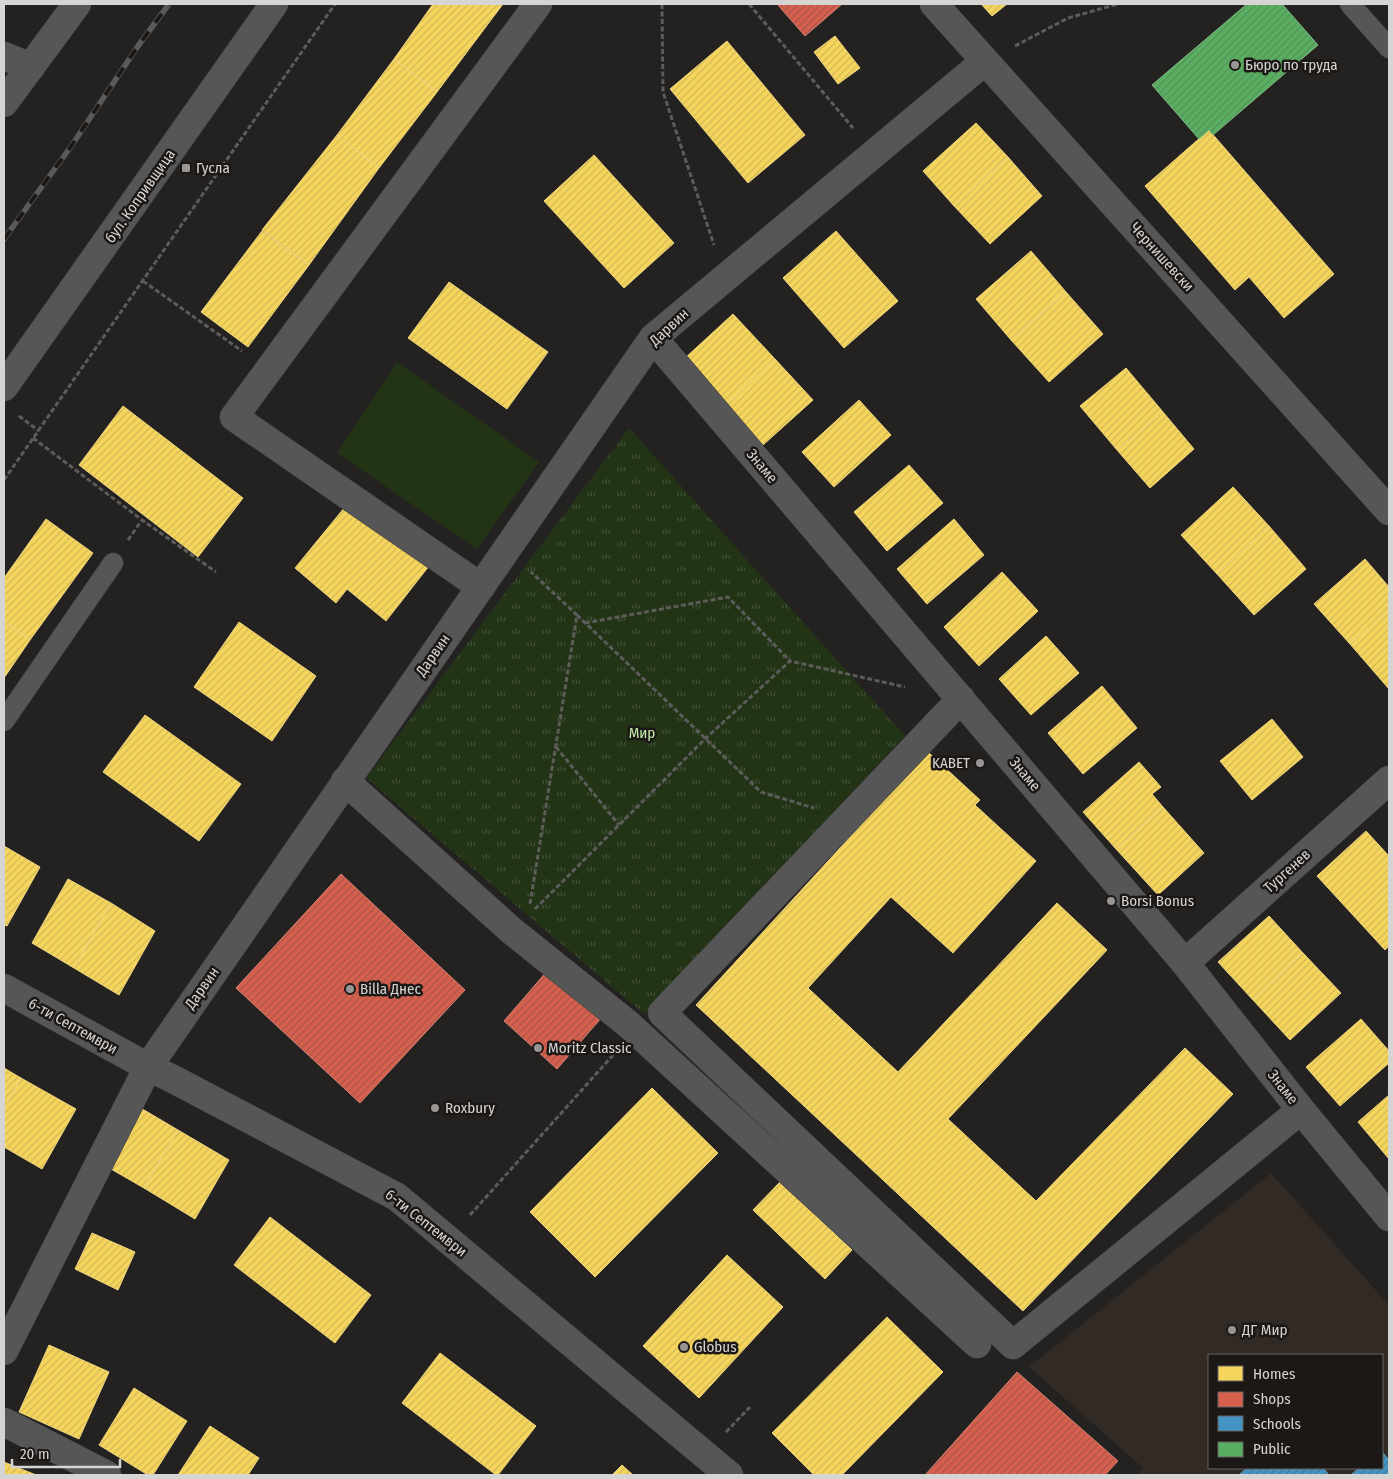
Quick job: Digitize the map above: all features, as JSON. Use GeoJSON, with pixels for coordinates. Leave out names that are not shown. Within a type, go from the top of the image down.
{"type":"FeatureCollection","features":[{"type":"Feature","properties":{"kind":"street"},"geometry":{"type":"LineString","coordinates":[[4,103],[77,4]]}},
{"type":"Feature","properties":{"kind":"street","name":"бул. Копривщица"},"geometry":{"type":"LineString","coordinates":[[4,387],[274,4]]}},
{"type":"Feature","properties":{"kind":"street"},"geometry":{"type":"LineString","coordinates":[[481,587],[234,417],[538,4]]}},
{"type":"Feature","properties":{"kind":"street","name":"Чернишевски"},"geometry":{"type":"LineString","coordinates":[[934,4],[1389,511]]}},
{"type":"Feature","properties":{"kind":"street"},"geometry":{"type":"LineString","coordinates":[[4,56],[31,67]]}},
{"type":"Feature","properties":{"kind":"street","name":"Дарвин"},"geometry":{"type":"LineString","coordinates":[[4,1351],[148,1067],[653,338],[985,61]]}},
{"type":"Feature","properties":{"kind":"street","name":"Знаме"},"geometry":{"type":"LineString","coordinates":[[653,338],[1185,963],[1301,1110],[1389,1217]]}},
{"type":"Feature","properties":{"kind":"street"},"geometry":{"type":"LineString","coordinates":[[961,699],[662,1013],[1014,1346],[1301,1110]]}},
{"type":"Feature","properties":{"kind":"street","name":"Тургенев"},"geometry":{"type":"LineString","coordinates":[[1185,963],[1389,780]]}},
{"type":"Feature","properties":{"kind":"street"},"geometry":{"type":"LineString","coordinates":[[345,781],[520,923],[976,1344]]}},
{"type":"Feature","properties":{"kind":"street","name":"6-ти Септември"},"geometry":{"type":"LineString","coordinates":[[4,988],[148,1067],[397,1197],[729,1475]]}},
{"type":"Feature","properties":{"kind":"street"},"geometry":{"type":"LineString","coordinates":[[4,1422],[107,1475]]}},
{"type":"Feature","properties":{"kind":"lane"},"geometry":{"type":"LineString","coordinates":[[1350,4],[1389,48]]}},
{"type":"Feature","properties":{"kind":"lane"},"geometry":{"type":"LineString","coordinates":[[4,721],[113,563]]}},
{"type":"Feature","properties":{"kind":"path"},"geometry":{"type":"LineString","coordinates":[[4,480],[335,4]]}},
{"type":"Feature","properties":{"kind":"path"},"geometry":{"type":"LineString","coordinates":[[662,4],[663,92],[725,278]]}},
{"type":"Feature","properties":{"kind":"path"},"geometry":{"type":"LineString","coordinates":[[749,4],[874,154]]}},
{"type":"Feature","properties":{"kind":"path"},"geometry":{"type":"LineString","coordinates":[[985,61],[1068,18],[1118,4]]}},
{"type":"Feature","properties":{"kind":"path"},"geometry":{"type":"LineString","coordinates":[[143,281],[269,370]]}},
{"type":"Feature","properties":{"kind":"path"},"geometry":{"type":"LineString","coordinates":[[18,415],[39,431]]}},
{"type":"Feature","properties":{"kind":"path"},"geometry":{"type":"LineString","coordinates":[[33,438],[142,520],[216,572]]}},
{"type":"Feature","properties":{"kind":"path"},"geometry":{"type":"LineString","coordinates":[[507,550],[761,792],[848,818]]}},
{"type":"Feature","properties":{"kind":"path"},"geometry":{"type":"LineString","coordinates":[[585,623],[728,597],[790,661],[961,699]]}},
{"type":"Feature","properties":{"kind":"path"},"geometry":{"type":"LineString","coordinates":[[520,923],[556,747],[577,615]]}},
{"type":"Feature","properties":{"kind":"path"},"geometry":{"type":"LineString","coordinates":[[520,923],[706,738],[790,661]]}},
{"type":"Feature","properties":{"kind":"path"},"geometry":{"type":"LineString","coordinates":[[556,747],[619,825]]}},
{"type":"Feature","properties":{"kind":"path"},"geometry":{"type":"LineString","coordinates":[[448,1240],[635,1031]]}},
{"type":"Feature","properties":{"kind":"shaded area","name":"ДГ Мир"},"geometry":{"type":"Polygon","coordinates":[[[1271,1173],[1389,1305],[1389,1475],[1137,1475],[1143,1468],[1029,1367],[1271,1173]]]}},
{"type":"Feature","properties":{"kind":"green space"},"geometry":{"type":"Polygon","coordinates":[[[397,362],[539,462],[477,549],[337,453],[397,362]]]}},
{"type":"Feature","properties":{"kind":"green space","name":"Мир"},"geometry":{"type":"Polygon","coordinates":[[[629,428],[905,736],[644,1014],[366,778],[629,428]]]}},
{"type":"Feature","properties":{"kind":"building: Homes"},"geometry":{"type":"Polygon","coordinates":[[[433,4],[503,4],[437,92],[394,59],[433,4]]]}},
{"type":"Feature","properties":{"kind":"building: Homes"},"geometry":{"type":"Polygon","coordinates":[[[981,4],[1007,4],[992,16],[981,4]]]}},
{"type":"Feature","properties":{"kind":"building: Homes"},"geometry":{"type":"Polygon","coordinates":[[[835,36],[860,68],[838,84],[814,52],[835,36]]]}},
{"type":"Feature","properties":{"kind":"building: Homes"},"geometry":{"type":"Polygon","coordinates":[[[727,41],[805,135],[748,183],[670,89],[727,41]]]}},
{"type":"Feature","properties":{"kind":"building: Homes"},"geometry":{"type":"Polygon","coordinates":[[[394,59],[437,92],[379,168],[337,135],[394,59]]]}},
{"type":"Feature","properties":{"kind":"building: Homes"},"geometry":{"type":"Polygon","coordinates":[[[976,123],[1008,157],[954,206],[923,171],[976,123]]]}},
{"type":"Feature","properties":{"kind":"building: Homes"},"geometry":{"type":"Polygon","coordinates":[[[1209,130],[1334,274],[1284,318],[1249,277],[1235,290],[1145,186],[1209,130]]]}},
{"type":"Feature","properties":{"kind":"building: Homes"},"geometry":{"type":"Polygon","coordinates":[[[337,135],[379,168],[309,265],[262,230],[337,135]]]}},
{"type":"Feature","properties":{"kind":"building: Homes"},"geometry":{"type":"Polygon","coordinates":[[[594,155],[674,243],[624,288],[544,201],[594,155]]]}},
{"type":"Feature","properties":{"kind":"building: Homes"},"geometry":{"type":"Polygon","coordinates":[[[1008,157],[1042,196],[990,244],[954,206],[1008,157]]]}},
{"type":"Feature","properties":{"kind":"building: Homes"},"geometry":{"type":"Polygon","coordinates":[[[262,231],[309,265],[248,347],[201,312],[262,231]]]}},
{"type":"Feature","properties":{"kind":"building: Homes"},"geometry":{"type":"Polygon","coordinates":[[[836,231],[898,301],[844,348],[783,278],[836,231]]]}},
{"type":"Feature","properties":{"kind":"building: Homes"},"geometry":{"type":"Polygon","coordinates":[[[1031,251],[1066,292],[1011,340],[976,299],[1031,251]]]}},
{"type":"Feature","properties":{"kind":"building: Homes"},"geometry":{"type":"Polygon","coordinates":[[[449,282],[548,352],[507,409],[408,338],[449,282]]]}},
{"type":"Feature","properties":{"kind":"building: Homes"},"geometry":{"type":"Polygon","coordinates":[[[1066,292],[1103,334],[1049,382],[1011,340],[1066,292]]]}},
{"type":"Feature","properties":{"kind":"building: Homes"},"geometry":{"type":"Polygon","coordinates":[[[733,314],[775,359],[726,405],[684,359],[733,314]]]}},
{"type":"Feature","properties":{"kind":"building: Homes"},"geometry":{"type":"Polygon","coordinates":[[[775,359],[813,400],[763,445],[726,405],[775,359]]]}},
{"type":"Feature","properties":{"kind":"building: Homes"},"geometry":{"type":"Polygon","coordinates":[[[1126,368],[1163,412],[1117,450],[1080,406],[1126,368]]]}},
{"type":"Feature","properties":{"kind":"building: Homes"},"geometry":{"type":"Polygon","coordinates":[[[859,400],[891,435],[834,487],[802,452],[859,400]]]}},
{"type":"Feature","properties":{"kind":"building: Homes"},"geometry":{"type":"Polygon","coordinates":[[[123,406],[243,498],[198,557],[79,465],[123,406]]]}},
{"type":"Feature","properties":{"kind":"building: Homes"},"geometry":{"type":"Polygon","coordinates":[[[1163,412],[1194,449],[1150,488],[1117,450],[1163,412]]]}},
{"type":"Feature","properties":{"kind":"building: Homes"},"geometry":{"type":"Polygon","coordinates":[[[909,465],[943,503],[887,551],[854,512],[909,465]]]}},
{"type":"Feature","properties":{"kind":"building: Homes"},"geometry":{"type":"Polygon","coordinates":[[[1233,487],[1269,526],[1217,574],[1181,535],[1233,487]]]}},
{"type":"Feature","properties":{"kind":"building: Homes"},"geometry":{"type":"Polygon","coordinates":[[[349,502],[429,566],[386,621],[347,589],[336,603],[295,568],[349,502]]]}},
{"type":"Feature","properties":{"kind":"building: Homes"},"geometry":{"type":"Polygon","coordinates":[[[46,519],[93,553],[30,640],[4,621],[4,578],[46,519]]]}},
{"type":"Feature","properties":{"kind":"building: Homes"},"geometry":{"type":"Polygon","coordinates":[[[954,519],[984,555],[927,604],[897,569],[954,519]]]}},
{"type":"Feature","properties":{"kind":"building: Homes"},"geometry":{"type":"Polygon","coordinates":[[[1269,526],[1306,569],[1254,615],[1217,574],[1269,526]]]}},
{"type":"Feature","properties":{"kind":"building: Homes"},"geometry":{"type":"Polygon","coordinates":[[[1365,559],[1389,587],[1389,609],[1350,644],[1314,604],[1365,559]]]}},
{"type":"Feature","properties":{"kind":"building: Homes"},"geometry":{"type":"Polygon","coordinates":[[[1002,572],[1038,611],[979,666],[944,627],[1002,572]]]}},
{"type":"Feature","properties":{"kind":"building: Homes"},"geometry":{"type":"Polygon","coordinates":[[[1389,609],[1389,689],[1350,644],[1389,609]]]}},
{"type":"Feature","properties":{"kind":"building: Homes"},"geometry":{"type":"Polygon","coordinates":[[[4,621],[30,640],[4,678],[4,621]]]}},
{"type":"Feature","properties":{"kind":"building: Homes"},"geometry":{"type":"Polygon","coordinates":[[[239,622],[316,676],[272,741],[194,687],[239,622]]]}},
{"type":"Feature","properties":{"kind":"building: Homes"},"geometry":{"type":"Polygon","coordinates":[[[1046,636],[1079,673],[1031,715],[999,679],[1046,636]]]}},
{"type":"Feature","properties":{"kind":"building: Homes"},"geometry":{"type":"Polygon","coordinates":[[[1102,686],[1137,728],[1083,774],[1048,733],[1102,686]]]}},
{"type":"Feature","properties":{"kind":"building: Homes"},"geometry":{"type":"Polygon","coordinates":[[[145,715],[241,784],[199,841],[103,772],[145,715]]]}},
{"type":"Feature","properties":{"kind":"building: Homes"},"geometry":{"type":"Polygon","coordinates":[[[1272,719],[1303,757],[1252,800],[1220,761],[1272,719]]]}},
{"type":"Feature","properties":{"kind":"building: Homes"},"geometry":{"type":"Polygon","coordinates":[[[928,752],[980,800],[975,805],[1036,861],[953,953],[891,897],[808,988],[898,1072],[1057,903],[1107,950],[948,1119],[1036,1201],[1185,1048],[1233,1094],[1023,1311],[696,1005],[928,752]]]}},
{"type":"Feature","properties":{"kind":"building: Homes"},"geometry":{"type":"Polygon","coordinates":[[[1139,762],[1161,787],[1152,794],[1163,807],[1116,849],[1083,812],[1139,762]]]}},
{"type":"Feature","properties":{"kind":"building: Homes"},"geometry":{"type":"Polygon","coordinates":[[[1163,807],[1204,853],[1158,895],[1116,849],[1163,807]]]}},
{"type":"Feature","properties":{"kind":"building: Homes"},"geometry":{"type":"Polygon","coordinates":[[[1366,831],[1389,856],[1389,946],[1385,950],[1317,876],[1366,831]]]}},
{"type":"Feature","properties":{"kind":"building: Homes"},"geometry":{"type":"Polygon","coordinates":[[[4,846],[40,867],[7,926],[4,925],[4,846]]]}},
{"type":"Feature","properties":{"kind":"building: Homes"},"geometry":{"type":"Polygon","coordinates":[[[68,879],[111,903],[74,968],[32,943],[68,879]]]}},
{"type":"Feature","properties":{"kind":"building: Homes"},"geometry":{"type":"Polygon","coordinates":[[[111,903],[155,931],[119,995],[74,968],[111,903]]]}},
{"type":"Feature","properties":{"kind":"building: Homes"},"geometry":{"type":"Polygon","coordinates":[[[1269,916],[1303,953],[1253,1000],[1218,962],[1269,916]]]}},
{"type":"Feature","properties":{"kind":"building: Homes"},"geometry":{"type":"Polygon","coordinates":[[[1303,953],[1341,993],[1290,1040],[1253,1000],[1303,953]]]}},
{"type":"Feature","properties":{"kind":"building: Homes"},"geometry":{"type":"Polygon","coordinates":[[[1361,1019],[1389,1051],[1389,1063],[1340,1106],[1306,1067],[1361,1019]]]}},
{"type":"Feature","properties":{"kind":"building: Homes"},"geometry":{"type":"Polygon","coordinates":[[[4,1068],[21,1078],[4,1109],[4,1068]]]}},
{"type":"Feature","properties":{"kind":"building: Homes"},"geometry":{"type":"Polygon","coordinates":[[[21,1078],[76,1109],[42,1169],[4,1147],[4,1109],[21,1078]]]}},
{"type":"Feature","properties":{"kind":"building: Homes"},"geometry":{"type":"Polygon","coordinates":[[[652,1088],[718,1153],[595,1277],[530,1212],[652,1088]]]}},
{"type":"Feature","properties":{"kind":"building: Homes"},"geometry":{"type":"Polygon","coordinates":[[[1389,1095],[1389,1159],[1358,1122],[1389,1095]]]}},
{"type":"Feature","properties":{"kind":"building: Homes"},"geometry":{"type":"Polygon","coordinates":[[[139,1107],[178,1130],[144,1188],[104,1165],[139,1107]]]}},
{"type":"Feature","properties":{"kind":"building: Homes"},"geometry":{"type":"Polygon","coordinates":[[[178,1130],[229,1160],[195,1219],[144,1188],[178,1130]]]}},
{"type":"Feature","properties":{"kind":"building: Homes"},"geometry":{"type":"Polygon","coordinates":[[[780,1182],[852,1250],[825,1279],[753,1210],[780,1182]]]}},
{"type":"Feature","properties":{"kind":"building: Homes"},"geometry":{"type":"Polygon","coordinates":[[[270,1217],[371,1295],[335,1343],[234,1265],[270,1217]]]}},
{"type":"Feature","properties":{"kind":"building: Homes"},"geometry":{"type":"Polygon","coordinates":[[[92,1233],[135,1252],[118,1290],[75,1269],[92,1233]]]}},
{"type":"Feature","properties":{"kind":"building: Homes"},"geometry":{"type":"Polygon","coordinates":[[[727,1255],[783,1307],[699,1398],[643,1346],[727,1255]]]}},
{"type":"Feature","properties":{"kind":"building: Homes"},"geometry":{"type":"Polygon","coordinates":[[[887,1317],[943,1372],[842,1475],[814,1475],[772,1433],[887,1317]]]}},
{"type":"Feature","properties":{"kind":"building: Homes"},"geometry":{"type":"Polygon","coordinates":[[[49,1345],[109,1372],[79,1439],[19,1412],[49,1345]]]}},
{"type":"Feature","properties":{"kind":"building: Homes"},"geometry":{"type":"Polygon","coordinates":[[[440,1353],[536,1426],[498,1475],[402,1403],[440,1353]]]}},
{"type":"Feature","properties":{"kind":"building: Homes"},"geometry":{"type":"Polygon","coordinates":[[[134,1388],[187,1421],[153,1475],[148,1475],[99,1445],[134,1388]]]}},
{"type":"Feature","properties":{"kind":"building: Homes"},"geometry":{"type":"Polygon","coordinates":[[[210,1426],[259,1458],[248,1475],[178,1475],[210,1426]]]}},
{"type":"Feature","properties":{"kind":"building: Homes"},"geometry":{"type":"Polygon","coordinates":[[[4,1462],[36,1475],[4,1475],[4,1462]]]}},
{"type":"Feature","properties":{"kind":"building: Homes"},"geometry":{"type":"Polygon","coordinates":[[[622,1465],[633,1475],[612,1475],[622,1465]]]}},
{"type":"Feature","properties":{"kind":"building: Shops"},"geometry":{"type":"Polygon","coordinates":[[[777,4],[842,4],[805,36],[777,4]]]}},
{"type":"Feature","properties":{"kind":"building: Shops","name":"Billa Днес"},"geometry":{"type":"Polygon","coordinates":[[[341,874],[465,990],[360,1103],[236,988],[341,874]]]}},
{"type":"Feature","properties":{"kind":"building: Shops"},"geometry":{"type":"Polygon","coordinates":[[[548,970],[603,1016],[557,1069],[504,1021],[548,970]]]}},
{"type":"Feature","properties":{"kind":"building: Shops"},"geometry":{"type":"Polygon","coordinates":[[[1017,1372],[1118,1461],[1105,1475],[925,1475],[1017,1372]]]}},
{"type":"Feature","properties":{"kind":"building: Schools"},"geometry":{"type":"Polygon","coordinates":[[[1383,1453],[1389,1460],[1389,1475],[1351,1475],[1358,1469],[1383,1469],[1383,1453]]]}},
{"type":"Feature","properties":{"kind":"building: Schools"},"geometry":{"type":"Polygon","coordinates":[[[1246,1469],[1324,1469],[1329,1475],[1239,1475],[1246,1469]]]}},
{"type":"Feature","properties":{"kind":"building: Public","name":"Бюро по труда"},"geometry":{"type":"Polygon","coordinates":[[[1247,4],[1282,4],[1318,45],[1213,135],[1209,130],[1199,139],[1152,85],[1247,4]]]}},
{"type":"Feature","properties":{"kind":"railway"},"geometry":{"type":"LineString","coordinates":[[4,239],[72,145],[138,46],[169,4]]}},
{"type":"Feature","properties":{"kind":"place","name":"Бюро по труда"},"geometry":{"type":"Point","coordinates":[1235,65]}},
{"type":"Feature","properties":{"kind":"place","name":"Гусла"},"geometry":{"type":"Point","coordinates":[186,168]}},
{"type":"Feature","properties":{"kind":"place","name":"KABET"},"geometry":{"type":"Point","coordinates":[980,763]}},
{"type":"Feature","properties":{"kind":"place","name":"Borsi Bonus"},"geometry":{"type":"Point","coordinates":[1111,901]}},
{"type":"Feature","properties":{"kind":"place","name":"Billa Днес"},"geometry":{"type":"Point","coordinates":[350,989]}},
{"type":"Feature","properties":{"kind":"place","name":"Moritz Classic"},"geometry":{"type":"Point","coordinates":[538,1048]}},
{"type":"Feature","properties":{"kind":"place","name":"Roxbury"},"geometry":{"type":"Point","coordinates":[435,1108]}},
{"type":"Feature","properties":{"kind":"place","name":"ДГ Мир"},"geometry":{"type":"Point","coordinates":[1232,1330]}},
{"type":"Feature","properties":{"kind":"place","name":"Globus"},"geometry":{"type":"Point","coordinates":[684,1347]}}]}
